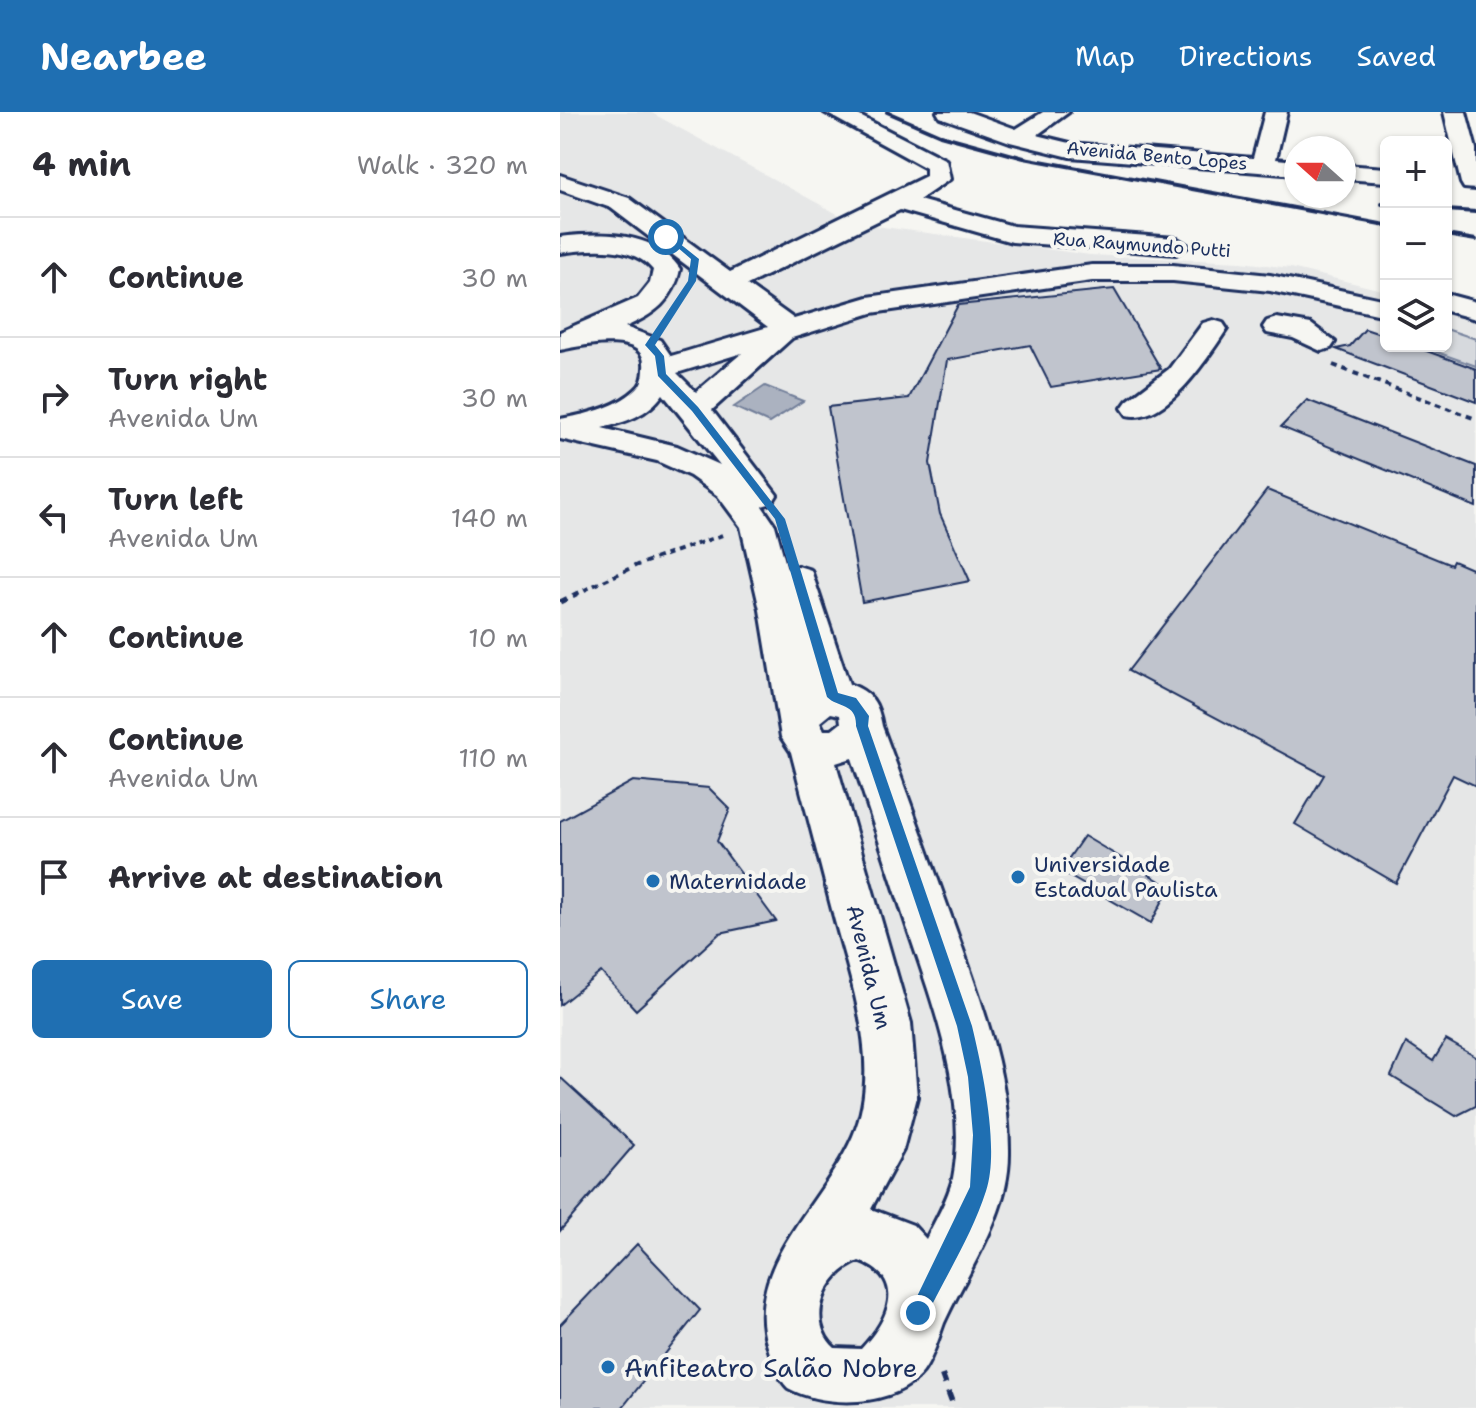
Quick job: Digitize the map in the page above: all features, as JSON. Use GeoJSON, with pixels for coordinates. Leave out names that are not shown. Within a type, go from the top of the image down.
{"type":"FeatureCollection","features":[{"type":"Feature","properties":{"kind":"street"},"geometry":{"type":"LineString","coordinates":[[727,284],[898,202],[938,179],[938,165],[835,112]]}},
{"type":"Feature","properties":{"kind":"street"},"geometry":{"type":"LineString","coordinates":[[948,112],[1018,137]]}},
{"type":"Feature","properties":{"kind":"street","name":"Avenida Bento Lopes"},"geometry":{"type":"LineString","coordinates":[[1018,137],[1058,112]]}},
{"type":"Feature","properties":{"kind":"street"},"geometry":{"type":"LineString","coordinates":[[1263,166],[1276,112]]}},
{"type":"Feature","properties":{"kind":"street"},"geometry":{"type":"LineString","coordinates":[[1452,181],[1474,183],[1455,112]]}},
{"type":"Feature","properties":{"kind":"street","name":"Avenida Bento Lopes"},"geometry":{"type":"LineString","coordinates":[[1018,137],[1070,150],[1284,167]]}},
{"type":"Feature","properties":{"kind":"street"},"geometry":{"type":"LineString","coordinates":[[1356,173],[1380,175]]}},
{"type":"Feature","properties":{"kind":"street"},"geometry":{"type":"LineString","coordinates":[[560,182],[620,203],[788,328]]}},
{"type":"Feature","properties":{"kind":"street","name":"Rua Raymundo Putti"},"geometry":{"type":"LineString","coordinates":[[898,202],[1012,234],[1201,248]]}},
{"type":"Feature","properties":{"kind":"street"},"geometry":{"type":"LineString","coordinates":[[560,245],[637,248],[657,257],[667,269],[663,291],[648,305],[564,340]]}},
{"type":"Feature","properties":{"kind":"street"},"geometry":{"type":"LineString","coordinates":[[560,428],[597,423],[624,413],[645,400],[692,281],[695,259]]}},
{"type":"Feature","properties":{"kind":"street"},"geometry":{"type":"LineString","coordinates":[[564,340],[614,334],[658,363],[868,305],[1092,273],[1134,271],[1270,283],[1380,307]]}},
{"type":"Feature","properties":{"kind":"street"},"geometry":{"type":"LineString","coordinates":[[1339,272],[1380,283]]}},
{"type":"Feature","properties":{"kind":"street"},"geometry":{"type":"LineString","coordinates":[[1452,304],[1476,311]]}},
{"type":"Feature","properties":{"kind":"street"},"geometry":{"type":"LineString","coordinates":[[1452,326],[1476,333]]}},
{"type":"Feature","properties":{"kind":"street"},"geometry":{"type":"LineString","coordinates":[[1277,327],[1301,330],[1322,351]]}},
{"type":"Feature","properties":{"kind":"street"},"geometry":{"type":"LineString","coordinates":[[695,409],[788,328]]}},
{"type":"Feature","properties":{"kind":"street"},"geometry":{"type":"LineString","coordinates":[[1138,408],[1180,375],[1213,329]]}},
{"type":"Feature","properties":{"kind":"street","name":"Avenida Um"},"geometry":{"type":"LineString","coordinates":[[658,363],[780,519],[826,721],[886,1023],[891,1097],[876,1150],[803,1269]]}},
{"type":"Feature","properties":{"kind":"street","name":"Avenida Um"},"geometry":{"type":"LineString","coordinates":[[560,428],[666,453],[702,468],[730,488],[758,525],[826,721],[965,1026],[976,1077],[981,1135],[979,1188],[918,1313]]}},
{"type":"Feature","properties":{"kind":"street"},"geometry":{"type":"LineString","coordinates":[[859,1233],[880,1236],[898,1247],[911,1264],[919,1287],[918,1313],[912,1337],[898,1358],[881,1374],[858,1382],[836,1382],[816,1373],[801,1356],[792,1334],[790,1309],[803,1269],[818,1250],[838,1238],[859,1233]]}},
{"type":"Feature","properties":{"kind":"path"},"geometry":{"type":"LineString","coordinates":[[1322,351],[1476,419]]}},
{"type":"Feature","properties":{"kind":"path"},"geometry":{"type":"LineString","coordinates":[[560,602],[637,565],[758,525]]}},
{"type":"Feature","properties":{"kind":"shaded area","name":"Universidade Estadual Paulista"},"geometry":{"type":"Polygon","coordinates":[[[560,112],[650,112],[854,223],[1090,255],[1241,262],[1291,268],[1380,290],[1380,352],[1452,352],[1452,309],[1476,316],[1476,1408],[560,1408],[560,112]]]}},
{"type":"Feature","properties":{"kind":"shaded area"},"geometry":{"type":"Polygon","coordinates":[[[1452,331],[1476,339],[1476,366],[1437,352],[1452,352],[1452,331]]]}},
{"type":"Feature","properties":{"kind":"shaded area"},"geometry":{"type":"Polygon","coordinates":[[[765,386],[803,401],[769,423],[734,407],[765,386]]]}},
{"type":"Feature","properties":{"kind":"building"},"geometry":{"type":"Polygon","coordinates":[[[1114,289],[1161,369],[1051,387],[1030,345],[947,360],[930,463],[940,514],[970,581],[862,602],[828,407],[909,398],[958,305],[1114,289]]]}},
{"type":"Feature","properties":{"kind":"building"},"geometry":{"type":"Polygon","coordinates":[[[1365,329],[1380,334],[1380,352],[1429,352],[1476,369],[1476,402],[1336,349],[1350,346],[1365,329]]]}},
{"type":"Feature","properties":{"kind":"building"},"geometry":{"type":"Polygon","coordinates":[[[1307,400],[1476,466],[1476,507],[1281,427],[1307,400]]]}},
{"type":"Feature","properties":{"kind":"building"},"geometry":{"type":"Polygon","coordinates":[[[1267,490],[1451,565],[1453,561],[1476,571],[1476,786],[1453,775],[1396,883],[1295,824],[1324,775],[1128,671],[1267,490]]]}},
{"type":"Feature","properties":{"kind":"building","name":"Maternidade"},"geometry":{"type":"Polygon","coordinates":[[[633,781],[709,788],[730,809],[717,841],[776,921],[720,933],[636,1010],[601,972],[560,1005],[560,821],[633,781]]]}},
{"type":"Feature","properties":{"kind":"building"},"geometry":{"type":"Polygon","coordinates":[[[1084,836],[1170,887],[1151,923],[1060,871],[1084,836]]]}},
{"type":"Feature","properties":{"kind":"building"},"geometry":{"type":"Polygon","coordinates":[[[1446,1040],[1476,1057],[1476,1106],[1456,1116],[1391,1076],[1406,1043],[1433,1061],[1446,1040]]]}},
{"type":"Feature","properties":{"kind":"building"},"geometry":{"type":"Polygon","coordinates":[[[560,1077],[634,1145],[560,1231],[560,1077]]]}},
{"type":"Feature","properties":{"kind":"building","name":"Anfiteatro Salão Nobre"},"geometry":{"type":"Polygon","coordinates":[[[637,1244],[700,1310],[622,1408],[560,1408],[560,1325],[637,1244]]]}},
{"type":"Feature","properties":{"kind":"railway"},"geometry":{"type":"LineString","coordinates":[[887,112],[940,135],[1024,158],[1380,224]]}},
{"type":"Feature","properties":{"kind":"railway"},"geometry":{"type":"LineString","coordinates":[[1452,210],[1476,212]]}},
{"type":"Feature","properties":{"kind":"railway"},"geometry":{"type":"LineString","coordinates":[[1452,236],[1476,240]]}},
{"type":"Feature","properties":{"kind":"place","name":"Universidade Estadual Paulista"},"geometry":{"type":"Point","coordinates":[1018,877]}},
{"type":"Feature","properties":{"kind":"place","name":"Maternidade"},"geometry":{"type":"Point","coordinates":[653,881]}},
{"type":"Feature","properties":{"kind":"place","name":"Anfiteatro Salão Nobre"},"geometry":{"type":"Point","coordinates":[608,1367]}},
{"type":"Feature","properties":{"kind":"route"},"geometry":{"type":"LineString","coordinates":[[666,237],[695,259],[692,281],[650,345],[660,356],[661,374],[695,409],[780,519],[833,697],[852,701],[859,708],[862,726],[965,1026],[976,1077],[981,1135],[979,1188],[918,1313]]}}]}
